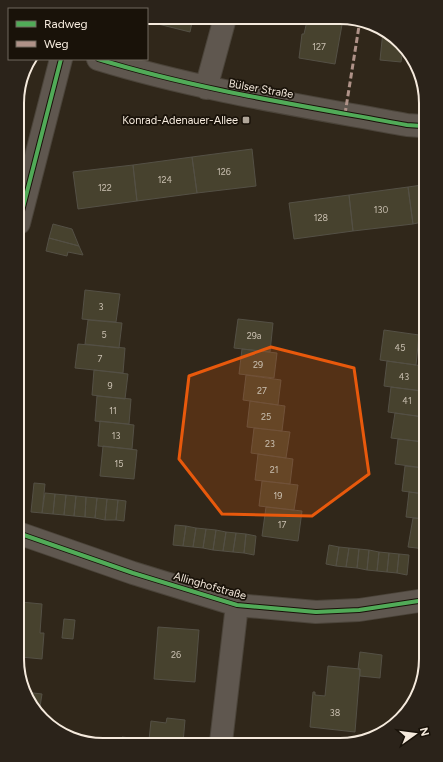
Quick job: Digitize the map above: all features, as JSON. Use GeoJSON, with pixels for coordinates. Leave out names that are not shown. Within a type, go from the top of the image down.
{"type":"FeatureCollection","features":[{"type":"Feature","properties":{"kind":"street"},"geometry":{"type":"LineString","coordinates":[[206,88],[223,24]]}},
{"type":"Feature","properties":{"kind":"street"},"geometry":{"type":"LineString","coordinates":[[24,203],[61,60]]}},
{"type":"Feature","properties":{"kind":"street","name":"Bülser Straße"},"geometry":{"type":"LineString","coordinates":[[101,60],[140,72],[206,88],[407,125],[419,126]]}},
{"type":"Feature","properties":{"kind":"street","name":"Allinghofstraße"},"geometry":{"type":"LineString","coordinates":[[24,535],[133,573],[237,606],[316,612],[359,610],[419,601]]}},
{"type":"Feature","properties":{"kind":"street","name":"Allinghofstraße"},"geometry":{"type":"LineString","coordinates":[[222,738],[237,606]]}},
{"type":"Feature","properties":{"kind":"highlighted area"},"geometry":{"type":"Polygon","coordinates":[[[271,347],[354,368],[369,474],[312,516],[222,514],[179,459],[189,376],[271,347]]]}},
{"type":"Feature","properties":{"kind":"building"},"geometry":{"type":"Polygon","coordinates":[[[158,24],[192,24],[190,32],[158,24]]]}},
{"type":"Feature","properties":{"kind":"building"},"geometry":{"type":"Polygon","coordinates":[[[306,24],[342,24],[335,64],[299,58],[302,34],[304,34],[306,24]]]}},
{"type":"Feature","properties":{"kind":"building"},"geometry":{"type":"Polygon","coordinates":[[[382,36],[402,54],[401,62],[380,60],[382,36]]]}},
{"type":"Feature","properties":{"kind":"building"},"geometry":{"type":"Polygon","coordinates":[[[252,149],[256,186],[197,193],[192,157],[252,149]]]}},
{"type":"Feature","properties":{"kind":"building"},"geometry":{"type":"Polygon","coordinates":[[[192,157],[197,193],[137,201],[133,165],[192,157]]]}},
{"type":"Feature","properties":{"kind":"building"},"geometry":{"type":"Polygon","coordinates":[[[133,165],[137,201],[78,209],[73,172],[133,165]]]}},
{"type":"Feature","properties":{"kind":"building"},"geometry":{"type":"Polygon","coordinates":[[[419,185],[419,223],[413,224],[408,187],[419,185]]]}},
{"type":"Feature","properties":{"kind":"building"},"geometry":{"type":"Polygon","coordinates":[[[408,187],[413,224],[353,231],[349,195],[408,187]]]}},
{"type":"Feature","properties":{"kind":"building"},"geometry":{"type":"Polygon","coordinates":[[[349,195],[353,231],[294,239],[289,203],[349,195]]]}},
{"type":"Feature","properties":{"kind":"building"},"geometry":{"type":"Polygon","coordinates":[[[53,224],[72,229],[79,246],[49,238],[53,224]]]}},
{"type":"Feature","properties":{"kind":"building"},"geometry":{"type":"Polygon","coordinates":[[[49,238],[79,246],[83,255],[68,252],[67,256],[46,251],[49,238]]]}},
{"type":"Feature","properties":{"kind":"building"},"geometry":{"type":"Polygon","coordinates":[[[85,290],[120,294],[116,322],[82,319],[85,290]]]}},
{"type":"Feature","properties":{"kind":"building"},"geometry":{"type":"Polygon","coordinates":[[[238,319],[273,323],[270,352],[234,348],[238,319]]]}},
{"type":"Feature","properties":{"kind":"building"},"geometry":{"type":"Polygon","coordinates":[[[88,320],[122,323],[119,348],[85,344],[88,320]]]}},
{"type":"Feature","properties":{"kind":"building"},"geometry":{"type":"Polygon","coordinates":[[[384,330],[419,335],[416,365],[380,360],[384,330]]]}},
{"type":"Feature","properties":{"kind":"building"},"geometry":{"type":"Polygon","coordinates":[[[78,344],[125,348],[123,373],[75,368],[78,344]]]}},
{"type":"Feature","properties":{"kind":"building"},"geometry":{"type":"Polygon","coordinates":[[[242,349],[277,353],[274,378],[239,374],[242,349]]]}},
{"type":"Feature","properties":{"kind":"building"},"geometry":{"type":"Polygon","coordinates":[[[387,361],[419,365],[419,391],[384,386],[387,361]]]}},
{"type":"Feature","properties":{"kind":"building"},"geometry":{"type":"Polygon","coordinates":[[[94,370],[128,374],[125,399],[92,395],[94,370]]]}},
{"type":"Feature","properties":{"kind":"building"},"geometry":{"type":"Polygon","coordinates":[[[246,375],[281,380],[278,405],[243,400],[246,375]]]}},
{"type":"Feature","properties":{"kind":"building"},"geometry":{"type":"Polygon","coordinates":[[[391,387],[419,390],[419,416],[388,412],[391,387]]]}},
{"type":"Feature","properties":{"kind":"building"},"geometry":{"type":"Polygon","coordinates":[[[97,396],[131,399],[129,424],[95,421],[97,396]]]}},
{"type":"Feature","properties":{"kind":"building"},"geometry":{"type":"Polygon","coordinates":[[[250,401],[285,406],[282,431],[247,427],[250,401]]]}},
{"type":"Feature","properties":{"kind":"building"},"geometry":{"type":"Polygon","coordinates":[[[395,413],[419,416],[419,441],[391,438],[395,413]]]}},
{"type":"Feature","properties":{"kind":"building"},"geometry":{"type":"Polygon","coordinates":[[[100,421],[134,425],[132,449],[98,446],[100,421]]]}},
{"type":"Feature","properties":{"kind":"building"},"geometry":{"type":"Polygon","coordinates":[[[254,428],[290,432],[286,458],[251,453],[254,428]]]}},
{"type":"Feature","properties":{"kind":"building"},"geometry":{"type":"Polygon","coordinates":[[[398,439],[419,441],[419,467],[395,464],[398,439]]]}},
{"type":"Feature","properties":{"kind":"building"},"geometry":{"type":"Polygon","coordinates":[[[103,446],[137,450],[134,479],[100,476],[103,446]]]}},
{"type":"Feature","properties":{"kind":"building"},"geometry":{"type":"Polygon","coordinates":[[[258,454],[293,459],[290,484],[255,480],[258,454]]]}},
{"type":"Feature","properties":{"kind":"building"},"geometry":{"type":"Polygon","coordinates":[[[405,466],[419,467],[419,493],[402,491],[405,466]]]}},
{"type":"Feature","properties":{"kind":"building"},"geometry":{"type":"Polygon","coordinates":[[[262,481],[298,485],[294,510],[259,506],[262,481]]]}},
{"type":"Feature","properties":{"kind":"building"},"geometry":{"type":"Polygon","coordinates":[[[34,483],[45,484],[42,513],[31,512],[34,483]]]}},
{"type":"Feature","properties":{"kind":"building"},"geometry":{"type":"Polygon","coordinates":[[[409,492],[419,493],[419,518],[406,517],[409,492]]]}},
{"type":"Feature","properties":{"kind":"building"},"geometry":{"type":"Polygon","coordinates":[[[45,493],[55,494],[53,514],[42,513],[45,493]]]}},
{"type":"Feature","properties":{"kind":"building"},"geometry":{"type":"Polygon","coordinates":[[[55,494],[66,495],[64,515],[53,514],[55,494]]]}},
{"type":"Feature","properties":{"kind":"building"},"geometry":{"type":"Polygon","coordinates":[[[66,495],[76,496],[74,516],[64,515],[66,495]]]}},
{"type":"Feature","properties":{"kind":"building"},"geometry":{"type":"Polygon","coordinates":[[[76,496],[86,497],[85,517],[74,516],[76,496]]]}},
{"type":"Feature","properties":{"kind":"building"},"geometry":{"type":"Polygon","coordinates":[[[86,497],[97,498],[95,518],[85,517],[86,497]]]}},
{"type":"Feature","properties":{"kind":"building"},"geometry":{"type":"Polygon","coordinates":[[[97,498],[107,499],[105,520],[95,518],[97,498]]]}},
{"type":"Feature","properties":{"kind":"building"},"geometry":{"type":"Polygon","coordinates":[[[107,499],[118,500],[116,520],[105,520],[107,499]]]}},
{"type":"Feature","properties":{"kind":"building"},"geometry":{"type":"Polygon","coordinates":[[[118,500],[126,501],[124,521],[116,520],[118,500]]]}},
{"type":"Feature","properties":{"kind":"building"},"geometry":{"type":"Polygon","coordinates":[[[266,507],[302,511],[298,541],[262,536],[266,507]]]}},
{"type":"Feature","properties":{"kind":"building"},"geometry":{"type":"Polygon","coordinates":[[[413,518],[419,518],[419,548],[408,547],[413,518]]]}},
{"type":"Feature","properties":{"kind":"building"},"geometry":{"type":"Polygon","coordinates":[[[175,525],[186,526],[183,546],[173,545],[175,525]]]}},
{"type":"Feature","properties":{"kind":"building"},"geometry":{"type":"Polygon","coordinates":[[[186,526],[196,528],[193,547],[183,546],[186,526]]]}},
{"type":"Feature","properties":{"kind":"building"},"geometry":{"type":"Polygon","coordinates":[[[196,528],[206,529],[203,548],[193,547],[196,528]]]}},
{"type":"Feature","properties":{"kind":"building"},"geometry":{"type":"Polygon","coordinates":[[[206,529],[216,530],[213,550],[203,548],[206,529]]]}},
{"type":"Feature","properties":{"kind":"building"},"geometry":{"type":"Polygon","coordinates":[[[216,530],[226,532],[223,551],[213,550],[216,530]]]}},
{"type":"Feature","properties":{"kind":"building"},"geometry":{"type":"Polygon","coordinates":[[[226,532],[236,533],[233,552],[223,551],[226,532]]]}},
{"type":"Feature","properties":{"kind":"building"},"geometry":{"type":"Polygon","coordinates":[[[236,533],[246,534],[244,553],[233,552],[236,533]]]}},
{"type":"Feature","properties":{"kind":"building"},"geometry":{"type":"Polygon","coordinates":[[[246,534],[256,536],[254,555],[244,553],[246,534]]]}},
{"type":"Feature","properties":{"kind":"building"},"geometry":{"type":"Polygon","coordinates":[[[329,545],[339,547],[336,566],[326,564],[329,545]]]}},
{"type":"Feature","properties":{"kind":"building"},"geometry":{"type":"Polygon","coordinates":[[[339,547],[349,548],[346,567],[336,566],[339,547]]]}},
{"type":"Feature","properties":{"kind":"building"},"geometry":{"type":"Polygon","coordinates":[[[349,548],[359,549],[357,568],[346,567],[349,548]]]}},
{"type":"Feature","properties":{"kind":"building"},"geometry":{"type":"Polygon","coordinates":[[[359,549],[369,550],[367,570],[357,568],[359,549]]]}},
{"type":"Feature","properties":{"kind":"building"},"geometry":{"type":"Polygon","coordinates":[[[369,550],[379,552],[377,571],[367,570],[369,550]]]}},
{"type":"Feature","properties":{"kind":"building"},"geometry":{"type":"Polygon","coordinates":[[[379,552],[389,553],[387,572],[377,571],[379,552]]]}},
{"type":"Feature","properties":{"kind":"building"},"geometry":{"type":"Polygon","coordinates":[[[389,553],[399,554],[397,573],[387,572],[389,553]]]}},
{"type":"Feature","properties":{"kind":"building"},"geometry":{"type":"Polygon","coordinates":[[[399,554],[409,555],[407,575],[397,573],[399,554]]]}},
{"type":"Feature","properties":{"kind":"building"},"geometry":{"type":"Polygon","coordinates":[[[24,602],[42,604],[40,633],[44,633],[42,659],[24,657],[24,602]]]}},
{"type":"Feature","properties":{"kind":"building"},"geometry":{"type":"Polygon","coordinates":[[[64,619],[75,620],[73,639],[62,638],[64,619]]]}},
{"type":"Feature","properties":{"kind":"building"},"geometry":{"type":"Polygon","coordinates":[[[158,627],[199,630],[195,682],[154,679],[158,627]]]}},
{"type":"Feature","properties":{"kind":"building"},"geometry":{"type":"Polygon","coordinates":[[[360,652],[382,655],[380,678],[360,676],[360,669],[358,669],[360,652]]]}},
{"type":"Feature","properties":{"kind":"building"},"geometry":{"type":"Polygon","coordinates":[[[328,666],[360,669],[355,732],[310,727],[313,692],[315,692],[315,695],[325,696],[328,666]]]}},
{"type":"Feature","properties":{"kind":"building"},"geometry":{"type":"Polygon","coordinates":[[[32,693],[42,694],[40,706],[32,693]]]}},
{"type":"Feature","properties":{"kind":"building"},"geometry":{"type":"Polygon","coordinates":[[[167,718],[185,720],[183,738],[149,738],[151,721],[166,723],[167,718]]]}},
{"type":"Feature","properties":{"kind":"marked path"},"geometry":{"type":"LineString","coordinates":[[345,114],[359,27]]}},
{"type":"Feature","properties":{"kind":"cycle path"},"geometry":{"type":"LineString","coordinates":[[24,203],[61,60]]}},
{"type":"Feature","properties":{"kind":"cycle path"},"geometry":{"type":"LineString","coordinates":[[101,60],[174,80],[291,104],[407,125],[419,126]]}},
{"type":"Feature","properties":{"kind":"cycle path"},"geometry":{"type":"LineString","coordinates":[[24,535],[133,573],[237,605],[316,612],[359,610],[419,601]]}},
{"type":"Feature","properties":{"kind":"place","name":"Konrad-Adenauer-Allee"},"geometry":{"type":"Point","coordinates":[246,120]}}]}
